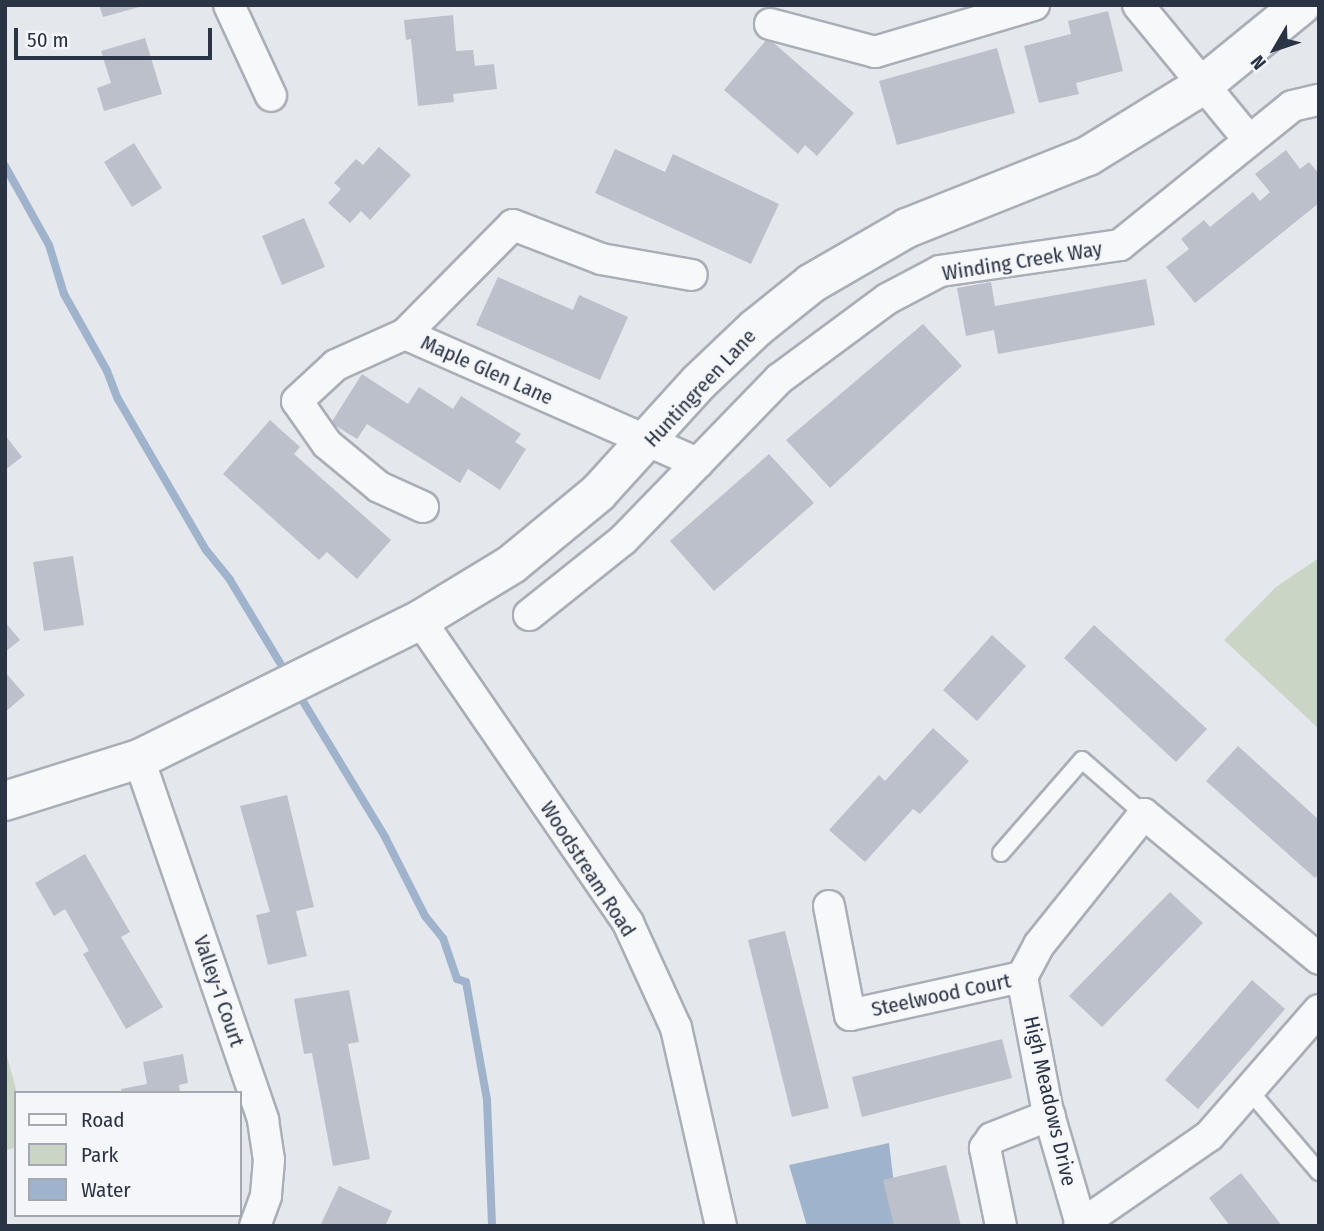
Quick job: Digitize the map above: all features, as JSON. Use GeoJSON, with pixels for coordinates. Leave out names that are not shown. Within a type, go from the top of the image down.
{"type":"FeatureCollection","features":[{"type":"Feature","properties":{"kind":"street"},"geometry":{"type":"LineString","coordinates":[[229,5],[271,96]]}},
{"type":"Feature","properties":{"kind":"street"},"geometry":{"type":"LineString","coordinates":[[770,24],[875,52],[1034,5]]}},
{"type":"Feature","properties":{"kind":"street"},"geometry":{"type":"LineString","coordinates":[[1138,5],[1248,139]]}},
{"type":"Feature","properties":{"kind":"street","name":"Huntingreen Lane"},"geometry":{"type":"LineString","coordinates":[[5,800],[139,759],[420,620],[512,564],[598,493],[649,442],[699,382],[756,328],[811,284],[907,228],[1088,156],[1203,85],[1301,5]]}},
{"type":"Feature","properties":{"kind":"street","name":"Winding Creek Way"},"geometry":{"type":"LineString","coordinates":[[529,615],[623,540],[779,379],[887,299],[940,271],[1120,245],[1292,106],[1319,100]]}},
{"type":"Feature","properties":{"kind":"street"},"geometry":{"type":"LineString","coordinates":[[405,334],[513,225],[601,259],[692,275]]}},
{"type":"Feature","properties":{"kind":"street","name":"Maple Glen Lane"},"geometry":{"type":"LineString","coordinates":[[423,507],[379,487],[327,444],[297,401],[336,365],[405,334],[649,442]]}},
{"type":"Feature","properties":{"kind":"street"},"geometry":{"type":"LineString","coordinates":[[649,442],[698,463]]}},
{"type":"Feature","properties":{"kind":"street","name":"Woodstream Road"},"geometry":{"type":"LineString","coordinates":[[420,620],[628,923],[676,1028],[721,1226]]}},
{"type":"Feature","properties":{"kind":"street","name":"Valley-1 Court"},"geometry":{"type":"LineString","coordinates":[[139,759],[263,1120],[269,1160],[266,1196],[255,1226]]}},
{"type":"Feature","properties":{"kind":"street"},"geometry":{"type":"LineString","coordinates":[[1144,814],[1319,959]]}},
{"type":"Feature","properties":{"kind":"street","name":"Steelwood Court"},"geometry":{"type":"LineString","coordinates":[[829,905],[850,1015],[1022,977],[1039,945],[1144,814]]}},
{"type":"Feature","properties":{"kind":"street","name":"High Meadows Drive"},"geometry":{"type":"LineString","coordinates":[[1022,977],[1050,1115],[1080,1225],[1209,1136],[1319,1010]]}},
{"type":"Feature","properties":{"kind":"street"},"geometry":{"type":"LineString","coordinates":[[1001,1226],[985,1148],[992,1138],[1050,1115]]}},
{"type":"Feature","properties":{"kind":"lane"},"geometry":{"type":"LineString","coordinates":[[1002,853],[1082,760],[1144,814]]}},
{"type":"Feature","properties":{"kind":"lane"},"geometry":{"type":"LineString","coordinates":[[1248,1089],[1319,1172]]}},
{"type":"Feature","properties":{"kind":"green space"},"geometry":{"type":"Polygon","coordinates":[[[1319,558],[1319,729],[1224,640],[1276,587],[1319,558]]]}},
{"type":"Feature","properties":{"kind":"green space"},"geometry":{"type":"Polygon","coordinates":[[[5,1049],[16,1091],[14,1091],[14,1148],[5,1150],[5,1049]]]}},
{"type":"Feature","properties":{"kind":"water"},"geometry":{"type":"Polygon","coordinates":[[[889,1143],[899,1226],[807,1226],[789,1165],[889,1143]]]}},
{"type":"Feature","properties":{"kind":"building"},"geometry":{"type":"Polygon","coordinates":[[[99,5],[143,5],[143,6],[103,17],[99,5]]]}},
{"type":"Feature","properties":{"kind":"building"},"geometry":{"type":"Polygon","coordinates":[[[1108,11],[1123,71],[1076,83],[1079,94],[1039,103],[1024,46],[1071,34],[1068,21],[1108,11]]]}},
{"type":"Feature","properties":{"kind":"building"},"geometry":{"type":"Polygon","coordinates":[[[453,15],[456,51],[473,50],[475,66],[494,64],[497,89],[453,94],[454,102],[418,106],[411,39],[406,40],[404,20],[453,15]]]}},
{"type":"Feature","properties":{"kind":"building"},"geometry":{"type":"Polygon","coordinates":[[[145,38],[162,94],[104,111],[97,88],[111,83],[101,51],[145,38]]]}},
{"type":"Feature","properties":{"kind":"building"},"geometry":{"type":"Polygon","coordinates":[[[768,38],[854,113],[817,156],[805,145],[798,154],[724,90],[768,38]]]}},
{"type":"Feature","properties":{"kind":"building"},"geometry":{"type":"Polygon","coordinates":[[[997,48],[1015,113],[897,145],[879,81],[997,48]]]}},
{"type":"Feature","properties":{"kind":"building"},"geometry":{"type":"Polygon","coordinates":[[[134,143],[162,188],[132,207],[104,162],[134,143]]]}},
{"type":"Feature","properties":{"kind":"building"},"geometry":{"type":"Polygon","coordinates":[[[379,147],[411,175],[370,220],[361,211],[350,223],[328,203],[341,189],[334,183],[356,159],[363,165],[379,147]]]}},
{"type":"Feature","properties":{"kind":"building"},"geometry":{"type":"Polygon","coordinates":[[[615,149],[665,172],[673,154],[779,204],[751,264],[595,193],[615,149]]]}},
{"type":"Feature","properties":{"kind":"building"},"geometry":{"type":"Polygon","coordinates":[[[1286,150],[1300,169],[1309,162],[1319,174],[1319,203],[1195,303],[1166,267],[1189,249],[1181,239],[1204,220],[1210,227],[1253,192],[1260,201],[1270,192],[1255,174],[1286,150]]]}},
{"type":"Feature","properties":{"kind":"building"},"geometry":{"type":"Polygon","coordinates":[[[304,218],[325,267],[282,285],[262,236],[304,218]]]}},
{"type":"Feature","properties":{"kind":"building"},"geometry":{"type":"Polygon","coordinates":[[[498,277],[573,310],[579,295],[628,317],[600,380],[476,325],[498,277]]]}},
{"type":"Feature","properties":{"kind":"building"},"geometry":{"type":"Polygon","coordinates":[[[1146,279],[1155,325],[998,354],[994,330],[966,336],[957,288],[991,282],[995,306],[1146,279]]]}},
{"type":"Feature","properties":{"kind":"building"},"geometry":{"type":"Polygon","coordinates":[[[923,324],[962,366],[830,488],[786,440],[923,324]]]}},
{"type":"Feature","properties":{"kind":"building"},"geometry":{"type":"Polygon","coordinates":[[[362,374],[408,404],[419,387],[453,409],[461,396],[521,434],[515,442],[526,449],[500,490],[468,469],[460,483],[367,424],[357,439],[331,423],[362,374]]]}},
{"type":"Feature","properties":{"kind":"building"},"geometry":{"type":"Polygon","coordinates":[[[270,420],[300,447],[294,454],[391,540],[357,579],[327,552],[319,560],[223,474],[270,420]]]}},
{"type":"Feature","properties":{"kind":"building"},"geometry":{"type":"Polygon","coordinates":[[[5,435],[22,457],[5,470],[5,435]]]}},
{"type":"Feature","properties":{"kind":"building"},"geometry":{"type":"Polygon","coordinates":[[[769,454],[814,503],[714,591],[670,541],[769,454]]]}},
{"type":"Feature","properties":{"kind":"building"},"geometry":{"type":"Polygon","coordinates":[[[73,556],[84,625],[44,631],[33,562],[73,556]]]}},
{"type":"Feature","properties":{"kind":"building"},"geometry":{"type":"Polygon","coordinates":[[[5,622],[20,640],[5,652],[5,622]]]}},
{"type":"Feature","properties":{"kind":"building"},"geometry":{"type":"Polygon","coordinates":[[[1094,625],[1207,729],[1176,762],[1064,658],[1094,625]]]}},
{"type":"Feature","properties":{"kind":"building"},"geometry":{"type":"Polygon","coordinates":[[[992,635],[1026,666],[977,721],[943,690],[992,635]]]}},
{"type":"Feature","properties":{"kind":"building"},"geometry":{"type":"Polygon","coordinates":[[[5,672],[25,695],[5,712],[5,672]]]}},
{"type":"Feature","properties":{"kind":"building"},"geometry":{"type":"Polygon","coordinates":[[[933,728],[969,761],[920,814],[913,809],[865,862],[829,830],[879,775],[885,781],[933,728]]]}},
{"type":"Feature","properties":{"kind":"building"},"geometry":{"type":"Polygon","coordinates":[[[1238,746],[1319,820],[1319,874],[1315,878],[1206,781],[1238,746]]]}},
{"type":"Feature","properties":{"kind":"building"},"geometry":{"type":"Polygon","coordinates":[[[287,795],[314,907],[296,911],[307,956],[268,965],[256,915],[270,912],[240,806],[287,795]]]}},
{"type":"Feature","properties":{"kind":"building"},"geometry":{"type":"Polygon","coordinates":[[[85,854],[130,932],[121,937],[163,1007],[126,1029],[83,954],[89,951],[65,909],[54,916],[35,883],[85,854]]]}},
{"type":"Feature","properties":{"kind":"building"},"geometry":{"type":"Polygon","coordinates":[[[1170,892],[1203,923],[1102,1027],[1069,996],[1170,892]]]}},
{"type":"Feature","properties":{"kind":"building"},"geometry":{"type":"Polygon","coordinates":[[[785,931],[829,1108],[792,1117],[748,940],[785,931]]]}},
{"type":"Feature","properties":{"kind":"building"},"geometry":{"type":"Polygon","coordinates":[[[1252,980],[1285,1009],[1198,1109],[1165,1080],[1252,980]]]}},
{"type":"Feature","properties":{"kind":"building"},"geometry":{"type":"Polygon","coordinates":[[[349,990],[359,1042],[348,1044],[370,1159],[333,1166],[312,1053],[304,1054],[294,999],[349,990]]]}},
{"type":"Feature","properties":{"kind":"building"},"geometry":{"type":"Polygon","coordinates":[[[1002,1039],[1012,1078],[862,1117],[852,1077],[1002,1039]]]}},
{"type":"Feature","properties":{"kind":"building"},"geometry":{"type":"Polygon","coordinates":[[[183,1054],[188,1083],[179,1085],[180,1091],[122,1091],[147,1084],[143,1062],[183,1054]]]}},
{"type":"Feature","properties":{"kind":"building"},"geometry":{"type":"Polygon","coordinates":[[[946,1165],[961,1226],[894,1226],[883,1180],[946,1165]]]}},
{"type":"Feature","properties":{"kind":"building"},"geometry":{"type":"Polygon","coordinates":[[[1241,1173],[1282,1226],[1230,1226],[1209,1198],[1241,1173]]]}},
{"type":"Feature","properties":{"kind":"building"},"geometry":{"type":"Polygon","coordinates":[[[339,1186],[392,1211],[385,1226],[320,1226],[339,1186]]]}},
{"type":"Feature","properties":{"kind":"waterway"},"geometry":{"type":"LineString","coordinates":[[5,166],[49,245],[64,294],[107,371],[118,399],[206,550],[230,580],[280,663]]}},
{"type":"Feature","properties":{"kind":"waterway"},"geometry":{"type":"LineString","coordinates":[[304,703],[385,837],[425,916],[443,938],[457,979],[466,982],[487,1100],[492,1226]]}}]}
